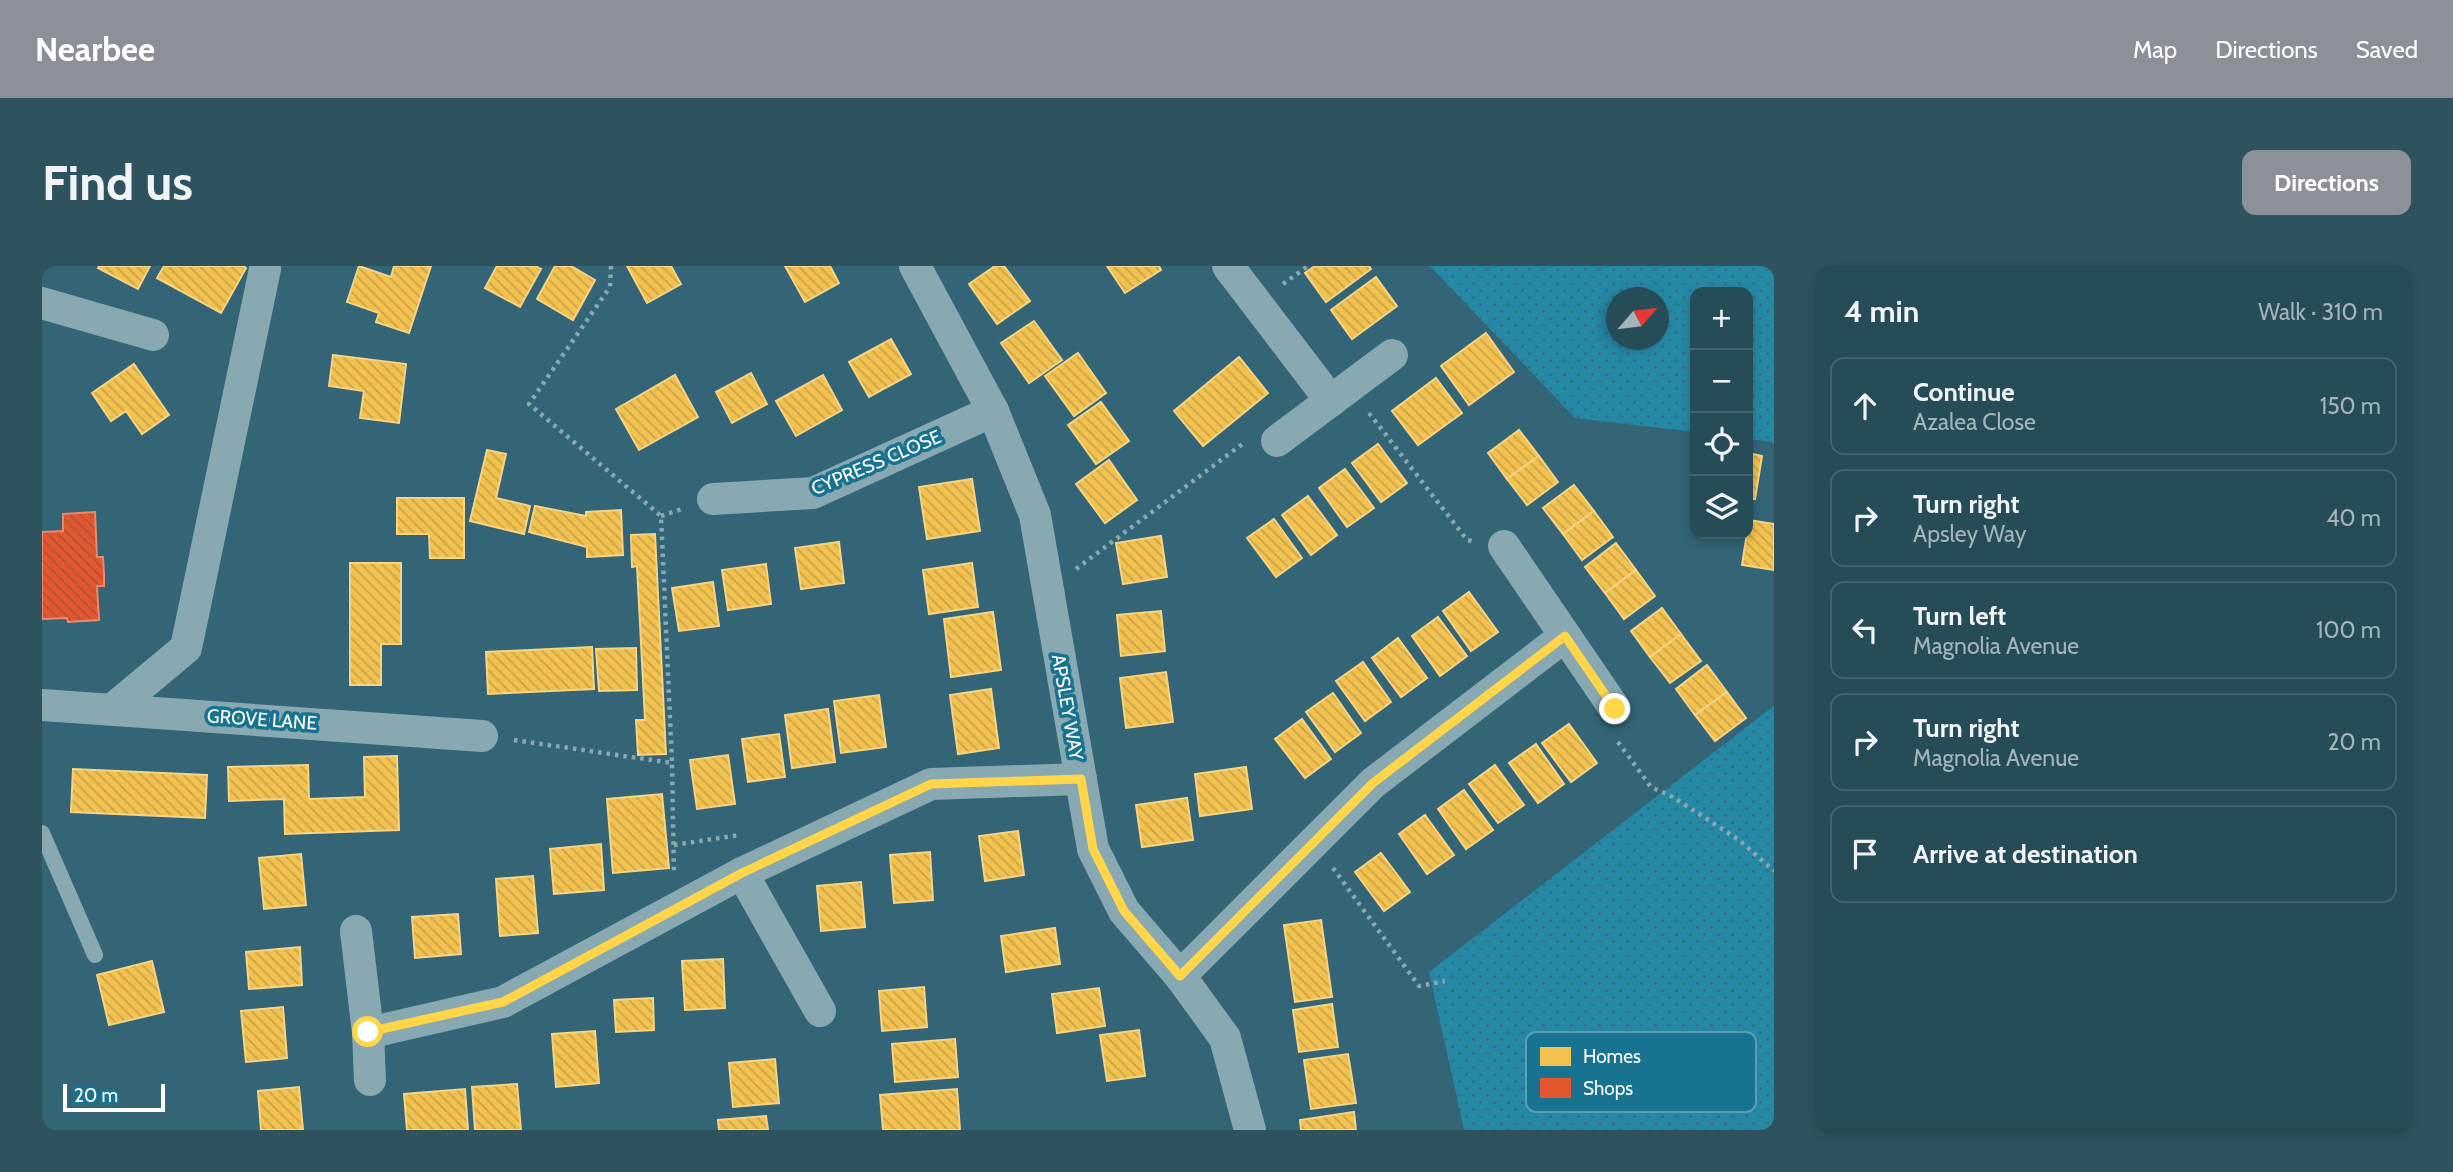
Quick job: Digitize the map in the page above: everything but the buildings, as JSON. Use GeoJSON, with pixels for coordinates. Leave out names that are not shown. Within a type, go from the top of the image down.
{"type":"FeatureCollection","features":[{"type":"Feature","properties":{"kind":"street","name":"APSLEY WAY"},"geometry":{"type":"LineString","coordinates":[[915,266],[993,411],[1035,515],[1093,849],[1124,911],[1180,976],[1225,1038],[1250,1130]]}},
{"type":"Feature","properties":{"kind":"street"},"geometry":{"type":"LineString","coordinates":[[1228,266],[1340,394]]}},
{"type":"Feature","properties":{"kind":"street"},"geometry":{"type":"LineString","coordinates":[[114,708],[186,648],[265,269]]}},
{"type":"Feature","properties":{"kind":"street"},"geometry":{"type":"LineString","coordinates":[[42,303],[153,335]]}},
{"type":"Feature","properties":{"kind":"street"},"geometry":{"type":"LineString","coordinates":[[1277,441],[1392,355]]}},
{"type":"Feature","properties":{"kind":"street","name":"CYPRESS CLOSE"},"geometry":{"type":"LineString","coordinates":[[713,499],[813,493],[993,411]]}},
{"type":"Feature","properties":{"kind":"street"},"geometry":{"type":"LineString","coordinates":[[1504,546],[1615,709]]}},
{"type":"Feature","properties":{"kind":"street"},"geometry":{"type":"LineString","coordinates":[[1180,976],[1373,783],[1565,636]]}},
{"type":"Feature","properties":{"kind":"street","name":"GROVE LANE"},"geometry":{"type":"LineString","coordinates":[[42,705],[482,736]]}},
{"type":"Feature","properties":{"kind":"street"},"geometry":{"type":"LineString","coordinates":[[368,1032],[503,1002],[742,873],[931,784],[1081,779]]}},
{"type":"Feature","properties":{"kind":"street"},"geometry":{"type":"LineString","coordinates":[[742,873],[820,1011]]}},
{"type":"Feature","properties":{"kind":"street"},"geometry":{"type":"LineString","coordinates":[[356,931],[368,1032],[370,1080]]}},
{"type":"Feature","properties":{"kind":"lane"},"geometry":{"type":"LineString","coordinates":[[42,833],[95,955]]}},
{"type":"Feature","properties":{"kind":"path"},"geometry":{"type":"LineString","coordinates":[[611,266],[610,287],[529,404],[662,516],[672,763],[673,909]]}},
{"type":"Feature","properties":{"kind":"path"},"geometry":{"type":"LineString","coordinates":[[1340,394],[1405,461],[1467,540],[1504,546]]}},
{"type":"Feature","properties":{"kind":"path"},"geometry":{"type":"LineString","coordinates":[[1048,590],[1247,441],[1277,441]]}},
{"type":"Feature","properties":{"kind":"path"},"geometry":{"type":"LineString","coordinates":[[1615,709],[1617,740],[1651,787],[1673,797],[1739,839],[1774,871]]}},
{"type":"Feature","properties":{"kind":"path"},"geometry":{"type":"LineString","coordinates":[[482,736],[672,763]]}},
{"type":"Feature","properties":{"kind":"path"},"geometry":{"type":"LineString","coordinates":[[1314,842],[1419,986],[1445,981]]}},
{"type":"Feature","properties":{"kind":"shaded area"},"geometry":{"type":"Polygon","coordinates":[[[1430,266],[1774,266],[1774,444],[1753,440],[1753,287],[1690,287],[1690,431],[1575,418],[1430,266]]]}},
{"type":"Feature","properties":{"kind":"shaded area"},"geometry":{"type":"Polygon","coordinates":[[[1774,706],[1774,1130],[1464,1130],[1429,972],[1774,706]]]}},
{"type":"Feature","properties":{"kind":"route"},"geometry":{"type":"LineString","coordinates":[[368,1032],[503,1002],[742,873],[931,784],[1081,779],[1093,849],[1124,911],[1180,976],[1373,783],[1565,636],[1615,709]]}}]}
